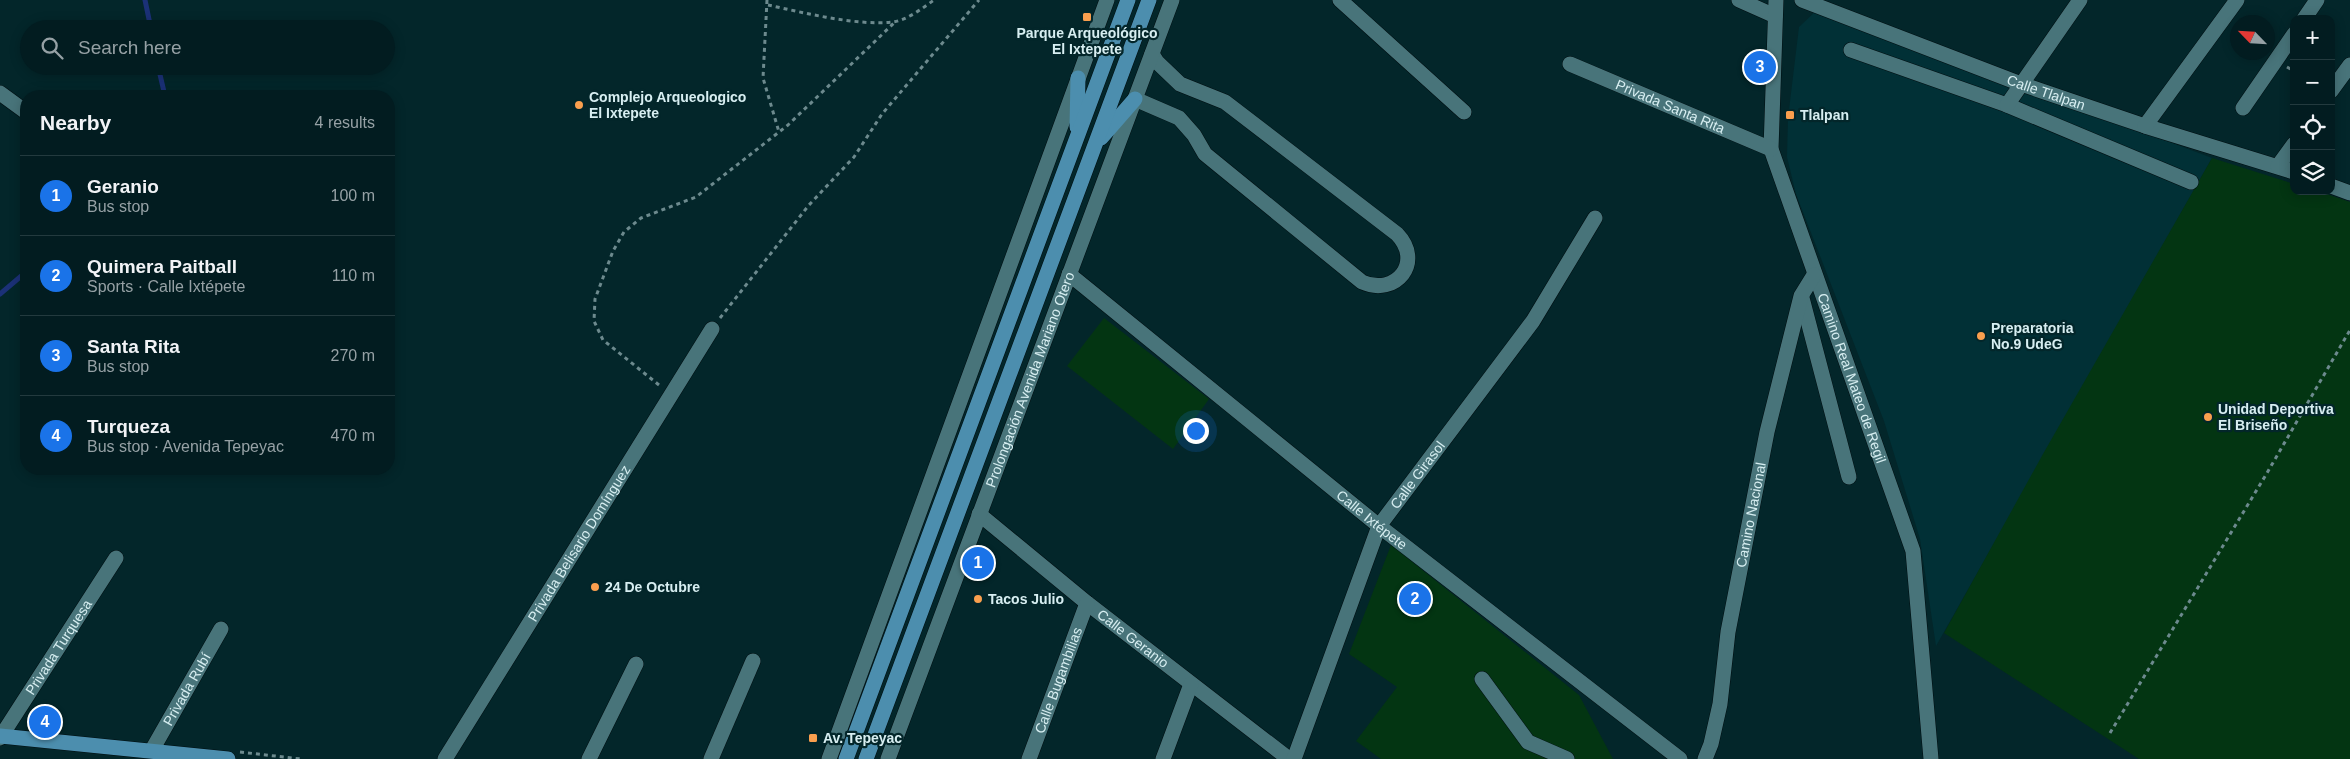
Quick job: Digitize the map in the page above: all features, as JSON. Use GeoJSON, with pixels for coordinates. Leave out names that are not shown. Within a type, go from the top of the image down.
{"type":"FeatureCollection","features":[{"type":"Feature","properties":{"kind":"main road"},"geometry":{"type":"LineString","coordinates":[[846,759],[1128,0]]}},
{"type":"Feature","properties":{"kind":"main road","name":"Prolongación Avenida Mariano Otero"},"geometry":{"type":"LineString","coordinates":[[866,759],[1149,0]]}},
{"type":"Feature","properties":{"kind":"main road"},"geometry":{"type":"LineString","coordinates":[[1077,137],[1078,78]]}},
{"type":"Feature","properties":{"kind":"main road"},"geometry":{"type":"LineString","coordinates":[[1095,144],[1134,99]]}},
{"type":"Feature","properties":{"kind":"main road"},"geometry":{"type":"LineString","coordinates":[[0,737],[152,750],[228,759]]}},
{"type":"Feature","properties":{"kind":"street"},"geometry":{"type":"LineString","coordinates":[[829,759],[1107,0]]}},
{"type":"Feature","properties":{"kind":"street","name":"Prolongación Avenida Mariano Otero"},"geometry":{"type":"LineString","coordinates":[[888,759],[1172,0]]}},
{"type":"Feature","properties":{"kind":"street"},"geometry":{"type":"LineString","coordinates":[[1340,0],[1464,112]]}},
{"type":"Feature","properties":{"kind":"street"},"geometry":{"type":"LineString","coordinates":[[1739,0],[1775,16]]}},
{"type":"Feature","properties":{"kind":"street","name":"Camino Real Mateo de Regil"},"geometry":{"type":"LineString","coordinates":[[1776,0],[1771,149],[1913,551],[1931,759]]}},
{"type":"Feature","properties":{"kind":"street","name":"Calle Tlalpan"},"geometry":{"type":"LineString","coordinates":[[1802,0],[2021,84],[2145,126],[2290,170]]}},
{"type":"Feature","properties":{"kind":"street"},"geometry":{"type":"LineString","coordinates":[[2007,105],[2080,0]]}},
{"type":"Feature","properties":{"kind":"street"},"geometry":{"type":"LineString","coordinates":[[2145,126],[2237,0]]}},
{"type":"Feature","properties":{"kind":"street"},"geometry":{"type":"LineString","coordinates":[[2307,15],[2317,0]]}},
{"type":"Feature","properties":{"kind":"street"},"geometry":{"type":"LineString","coordinates":[[2243,108],[2290,40]]}},
{"type":"Feature","properties":{"kind":"street"},"geometry":{"type":"LineString","coordinates":[[1851,50],[2007,105],[2191,182]]}},
{"type":"Feature","properties":{"kind":"street"},"geometry":{"type":"LineString","coordinates":[[1134,99],[1179,118],[1194,135],[1205,154],[1362,282],[1386,286],[1400,277],[1405,271],[1408,255],[1406,247],[1397,234],[1225,102],[1180,84],[1157,62],[1152,54]]}},
{"type":"Feature","properties":{"kind":"street","name":"Privada Santa Rita"},"geometry":{"type":"LineString","coordinates":[[1570,64],[1771,149]]}},
{"type":"Feature","properties":{"kind":"street"},"geometry":{"type":"LineString","coordinates":[[2335,86],[2350,65]]}},
{"type":"Feature","properties":{"kind":"street"},"geometry":{"type":"LineString","coordinates":[[0,93],[20,108]]}},
{"type":"Feature","properties":{"kind":"street"},"geometry":{"type":"LineString","coordinates":[[2278,166],[2290,150]]}},
{"type":"Feature","properties":{"kind":"street"},"geometry":{"type":"LineString","coordinates":[[2335,187],[2350,193]]}},
{"type":"Feature","properties":{"kind":"street","name":"Calle Girasol"},"geometry":{"type":"LineString","coordinates":[[1294,759],[1379,526],[1533,321],[1595,218]]}},
{"type":"Feature","properties":{"kind":"street","name":"Calle Ixtépete"},"geometry":{"type":"LineString","coordinates":[[1069,274],[1379,526],[1680,759]]}},
{"type":"Feature","properties":{"kind":"street","name":"Camino Nacional"},"geometry":{"type":"LineString","coordinates":[[1705,759],[1711,744],[1720,704],[1728,632],[1767,432],[1801,296],[1814,275]]}},
{"type":"Feature","properties":{"kind":"street"},"geometry":{"type":"LineString","coordinates":[[1801,296],[1849,476]]}},
{"type":"Feature","properties":{"kind":"street","name":"Privada Belisario Domínguez"},"geometry":{"type":"LineString","coordinates":[[445,759],[712,328]]}},
{"type":"Feature","properties":{"kind":"street","name":"Calle Geranio"},"geometry":{"type":"LineString","coordinates":[[979,514],[1087,603],[1289,759]]}},
{"type":"Feature","properties":{"kind":"street","name":"Privada Turquesa"},"geometry":{"type":"LineString","coordinates":[[0,737],[116,558]]}},
{"type":"Feature","properties":{"kind":"street","name":"Calle Bugambilias"},"geometry":{"type":"LineString","coordinates":[[1029,759],[1087,603]]}},
{"type":"Feature","properties":{"kind":"street","name":"Privada Rubí"},"geometry":{"type":"LineString","coordinates":[[152,750],[220,629]]}},
{"type":"Feature","properties":{"kind":"street"},"geometry":{"type":"LineString","coordinates":[[711,759],[753,661]]}},
{"type":"Feature","properties":{"kind":"street"},"geometry":{"type":"LineString","coordinates":[[589,759],[636,664]]}},
{"type":"Feature","properties":{"kind":"street"},"geometry":{"type":"LineString","coordinates":[[1482,679],[1528,742],[1567,759]]}},
{"type":"Feature","properties":{"kind":"street"},"geometry":{"type":"LineString","coordinates":[[1163,759],[1191,684]]}},
{"type":"Feature","properties":{"kind":"path"},"geometry":{"type":"LineString","coordinates":[[767,0],[763,78],[779,132]]}},
{"type":"Feature","properties":{"kind":"path"},"geometry":{"type":"LineString","coordinates":[[671,395],[603,340],[594,321],[595,298],[613,251],[624,232],[641,218],[696,197],[779,132],[895,22],[920,10],[934,0]]}},
{"type":"Feature","properties":{"kind":"path"},"geometry":{"type":"LineString","coordinates":[[712,328],[809,205],[854,157],[882,114],[979,0]]}},
{"type":"Feature","properties":{"kind":"path"},"geometry":{"type":"LineString","coordinates":[[768,5],[813,15],[865,21],[895,22]]}},
{"type":"Feature","properties":{"kind":"path"},"geometry":{"type":"LineString","coordinates":[[2110,733],[2267,474],[2350,330]]}},
{"type":"Feature","properties":{"kind":"shaded area","name":"Preparatoria No.9 UdeG"},"geometry":{"type":"Polygon","coordinates":[[[1817,10],[2212,158],[1936,646],[1920,539],[1884,421],[1796,194],[1787,157],[1788,118],[1799,27],[1817,10]]]}},
{"type":"Feature","properties":{"kind":"green space","name":"Unidad Deportiva El Briseño"},"geometry":{"type":"Polygon","coordinates":[[[2212,158],[2290,183],[2290,195],[2330,195],[2350,202],[2350,759],[2139,759],[1944,633],[2043,454],[2212,158]]]}},
{"type":"Feature","properties":{"kind":"green space"},"geometry":{"type":"Polygon","coordinates":[[[1104,318],[1209,399],[1173,449],[1067,366],[1104,318]]]}},
{"type":"Feature","properties":{"kind":"green space"},"geometry":{"type":"Polygon","coordinates":[[[1391,545],[1579,695],[1613,759],[1381,759],[1356,741],[1397,687],[1349,654],[1391,545]]]}},
{"type":"Feature","properties":{"kind":"waterway"},"geometry":{"type":"LineString","coordinates":[[145,0],[149,20]]}},
{"type":"Feature","properties":{"kind":"waterway"},"geometry":{"type":"LineString","coordinates":[[160,75],[164,90]]}},
{"type":"Feature","properties":{"kind":"waterway"},"geometry":{"type":"LineString","coordinates":[[0,294],[20,277]]}},
{"type":"Feature","properties":{"kind":"place","name":"Parque Arqueológico El Ixtepete"},"geometry":{"type":"Point","coordinates":[1087,17]}},
{"type":"Feature","properties":{"kind":"place","name":"Santa Rita"},"geometry":{"type":"Point","coordinates":[1760,67]}},
{"type":"Feature","properties":{"kind":"place","name":"Complejo Arqueologico El Ixtepete"},"geometry":{"type":"Point","coordinates":[579,105]}},
{"type":"Feature","properties":{"kind":"place","name":"Tlalpan"},"geometry":{"type":"Point","coordinates":[1790,115]}},
{"type":"Feature","properties":{"kind":"place","name":"Preparatoria No.9 UdeG"},"geometry":{"type":"Point","coordinates":[1981,336]}},
{"type":"Feature","properties":{"kind":"place","name":"Unidad Deportiva El Briseño"},"geometry":{"type":"Point","coordinates":[2208,417]}},
{"type":"Feature","properties":{"kind":"place","name":"Geranio"},"geometry":{"type":"Point","coordinates":[978,563]}},
{"type":"Feature","properties":{"kind":"place","name":"24 De Octubre"},"geometry":{"type":"Point","coordinates":[595,587]}},
{"type":"Feature","properties":{"kind":"place","name":"Tacos Julio"},"geometry":{"type":"Point","coordinates":[978,599]}},
{"type":"Feature","properties":{"kind":"place","name":"Quimera Paitball"},"geometry":{"type":"Point","coordinates":[1415,599]}},
{"type":"Feature","properties":{"kind":"place","name":"Turqueza"},"geometry":{"type":"Point","coordinates":[45,722]}},
{"type":"Feature","properties":{"kind":"place","name":"Av. Tepeyac"},"geometry":{"type":"Point","coordinates":[813,738]}}]}
